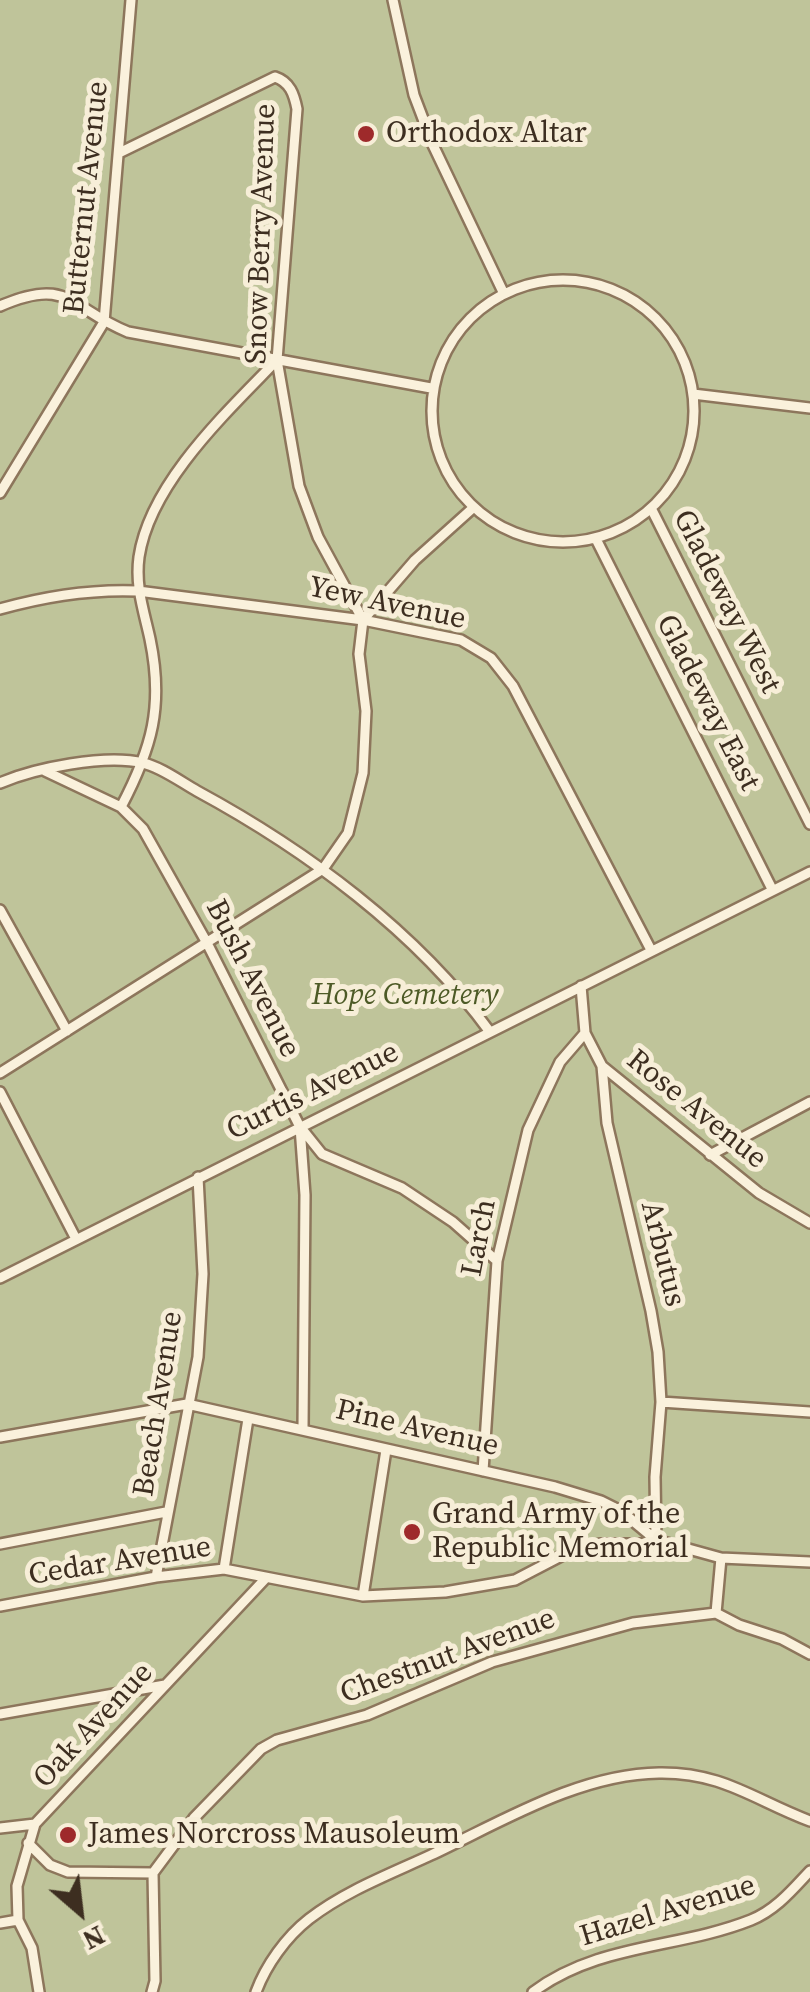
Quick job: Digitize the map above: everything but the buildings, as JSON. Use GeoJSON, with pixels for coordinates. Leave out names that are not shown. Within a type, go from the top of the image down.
{"type":"FeatureCollection","features":[{"type":"Feature","properties":{"kind":"lane","name":"Butternut Avenue"},"geometry":{"type":"LineString","coordinates":[[0,493],[104,322],[130,0]]}},
{"type":"Feature","properties":{"kind":"lane"},"geometry":{"type":"LineString","coordinates":[[394,0],[420,112],[504,294]]}},
{"type":"Feature","properties":{"kind":"lane","name":"Snow Berry Avenue"},"geometry":{"type":"LineString","coordinates":[[118,153],[274,78],[284,80],[294,93],[298,109],[277,360],[299,486],[318,537],[363,620]]}},
{"type":"Feature","properties":{"kind":"lane"},"geometry":{"type":"LineString","coordinates":[[556,280],[579,280],[617,290],[648,310],[670,334],[684,360],[693,394],[692,425],[684,454],[652,510],[612,537],[575,543],[538,539],[502,526],[474,507],[442,460],[429,413],[431,388],[453,338],[504,294],[556,280]]}},
{"type":"Feature","properties":{"kind":"lane"},"geometry":{"type":"LineString","coordinates":[[0,306],[39,292],[57,293],[128,332],[431,388]]}},
{"type":"Feature","properties":{"kind":"lane"},"geometry":{"type":"LineString","coordinates":[[121,807],[144,762],[157,709],[156,668],[138,591],[139,555],[152,514],[203,440],[277,360]]}},
{"type":"Feature","properties":{"kind":"lane"},"geometry":{"type":"LineString","coordinates":[[693,394],[810,408]]}},
{"type":"Feature","properties":{"kind":"lane"},"geometry":{"type":"LineString","coordinates":[[0,1073],[323,869],[348,832],[363,773],[363,620],[415,560],[474,507]]}},
{"type":"Feature","properties":{"kind":"lane","name":"Gladeway West"},"geometry":{"type":"LineString","coordinates":[[652,510],[810,824]]}},
{"type":"Feature","properties":{"kind":"lane","name":"Gladeway East"},"geometry":{"type":"LineString","coordinates":[[596,539],[772,890]]}},
{"type":"Feature","properties":{"kind":"lane","name":"Yew Avenue"},"geometry":{"type":"LineString","coordinates":[[0,608],[60,594],[138,591],[363,620],[462,640],[491,658],[513,686],[650,950]]}},
{"type":"Feature","properties":{"kind":"lane"},"geometry":{"type":"LineString","coordinates":[[0,783],[77,764],[144,762],[255,823],[323,869],[432,964],[490,1032]]}},
{"type":"Feature","properties":{"kind":"lane","name":"Bush Avenue"},"geometry":{"type":"LineString","coordinates":[[45,771],[121,807],[143,830],[208,942],[300,1127],[305,1194],[302,1428]]}},
{"type":"Feature","properties":{"kind":"lane","name":"Curtis Avenue"},"geometry":{"type":"LineString","coordinates":[[0,1278],[810,872]]}},
{"type":"Feature","properties":{"kind":"lane"},"geometry":{"type":"LineString","coordinates":[[0,910],[67,1031]]}},
{"type":"Feature","properties":{"kind":"lane","name":"Arbutus"},"geometry":{"type":"LineString","coordinates":[[581,986],[586,1033],[602,1066],[607,1123],[652,1311],[661,1402],[655,1478],[656,1540]]}},
{"type":"Feature","properties":{"kind":"lane","name":"Larch"},"geometry":{"type":"LineString","coordinates":[[483,1471],[497,1261],[528,1130],[560,1062],[586,1033]]}},
{"type":"Feature","properties":{"kind":"lane","name":"Rose Avenue"},"geometry":{"type":"LineString","coordinates":[[602,1066],[758,1192],[810,1223]]}},
{"type":"Feature","properties":{"kind":"lane"},"geometry":{"type":"LineString","coordinates":[[0,1092],[76,1239]]}},
{"type":"Feature","properties":{"kind":"lane"},"geometry":{"type":"LineString","coordinates":[[710,1155],[810,1102]]}},
{"type":"Feature","properties":{"kind":"lane"},"geometry":{"type":"LineString","coordinates":[[300,1127],[322,1154],[402,1188],[452,1222],[497,1261]]}},
{"type":"Feature","properties":{"kind":"lane","name":"Beach Avenue"},"geometry":{"type":"LineString","coordinates":[[156,1578],[198,1357],[202,1290],[198,1177]]}},
{"type":"Feature","properties":{"kind":"lane"},"geometry":{"type":"LineString","coordinates":[[661,1402],[810,1412]]}},
{"type":"Feature","properties":{"kind":"lane","name":"Pine Avenue"},"geometry":{"type":"LineString","coordinates":[[0,1437],[188,1404],[555,1487],[601,1501],[656,1540],[722,1558],[810,1562]]}},
{"type":"Feature","properties":{"kind":"lane"},"geometry":{"type":"LineString","coordinates":[[224,1570],[248,1419]]}},
{"type":"Feature","properties":{"kind":"lane"},"geometry":{"type":"LineString","coordinates":[[364,1596],[386,1450]]}},
{"type":"Feature","properties":{"kind":"lane"},"geometry":{"type":"LineString","coordinates":[[0,1544],[166,1512]]}},
{"type":"Feature","properties":{"kind":"lane","name":"Cedar Avenue"},"geometry":{"type":"LineString","coordinates":[[0,1606],[224,1570],[364,1596],[411,1595],[515,1580],[563,1555],[600,1544],[644,1544],[656,1540]]}},
{"type":"Feature","properties":{"kind":"lane"},"geometry":{"type":"LineString","coordinates":[[722,1558],[716,1612],[738,1626],[782,1639],[810,1654]]}},
{"type":"Feature","properties":{"kind":"lane","name":"Oak Avenue"},"geometry":{"type":"LineString","coordinates":[[39,1992],[32,1948],[18,1920],[17,1886],[35,1824],[266,1578]]}},
{"type":"Feature","properties":{"kind":"lane","name":"Chestnut Avenue"},"geometry":{"type":"LineString","coordinates":[[154,1873],[194,1818],[248,1759],[277,1740],[367,1716],[492,1662],[556,1643],[671,1616],[716,1612]]}},
{"type":"Feature","properties":{"kind":"lane"},"geometry":{"type":"LineString","coordinates":[[0,1714],[166,1685]]}},
{"type":"Feature","properties":{"kind":"lane"},"geometry":{"type":"LineString","coordinates":[[256,1992],[274,1956],[306,1921],[338,1898],[540,1804],[605,1780],[656,1773],[691,1774],[739,1786],[810,1821]]}},
{"type":"Feature","properties":{"kind":"lane"},"geometry":{"type":"LineString","coordinates":[[0,1828],[35,1824]]}},
{"type":"Feature","properties":{"kind":"lane"},"geometry":{"type":"LineString","coordinates":[[28,1842],[50,1865],[68,1872],[154,1873],[152,1992]]}},
{"type":"Feature","properties":{"kind":"lane","name":"Hazel Avenue"},"geometry":{"type":"LineString","coordinates":[[533,1992],[555,1976],[594,1959],[752,1920],[776,1906],[810,1870]]}},
{"type":"Feature","properties":{"kind":"lane"},"geometry":{"type":"LineString","coordinates":[[0,1923],[18,1920]]}},
{"type":"Feature","properties":{"kind":"green space","name":"Hope Cemetery"},"geometry":{"type":"Polygon","coordinates":[[[0,0],[810,0],[810,1992],[0,1992],[0,0]]]}},
{"type":"Feature","properties":{"kind":"place","name":"Orthodox Altar"},"geometry":{"type":"Point","coordinates":[366,134]}},
{"type":"Feature","properties":{"kind":"place","name":"Grand Army of the Republic Memorial"},"geometry":{"type":"Point","coordinates":[412,1532]}},
{"type":"Feature","properties":{"kind":"place","name":"James Norcross Mausoleum"},"geometry":{"type":"Point","coordinates":[68,1835]}}]}
